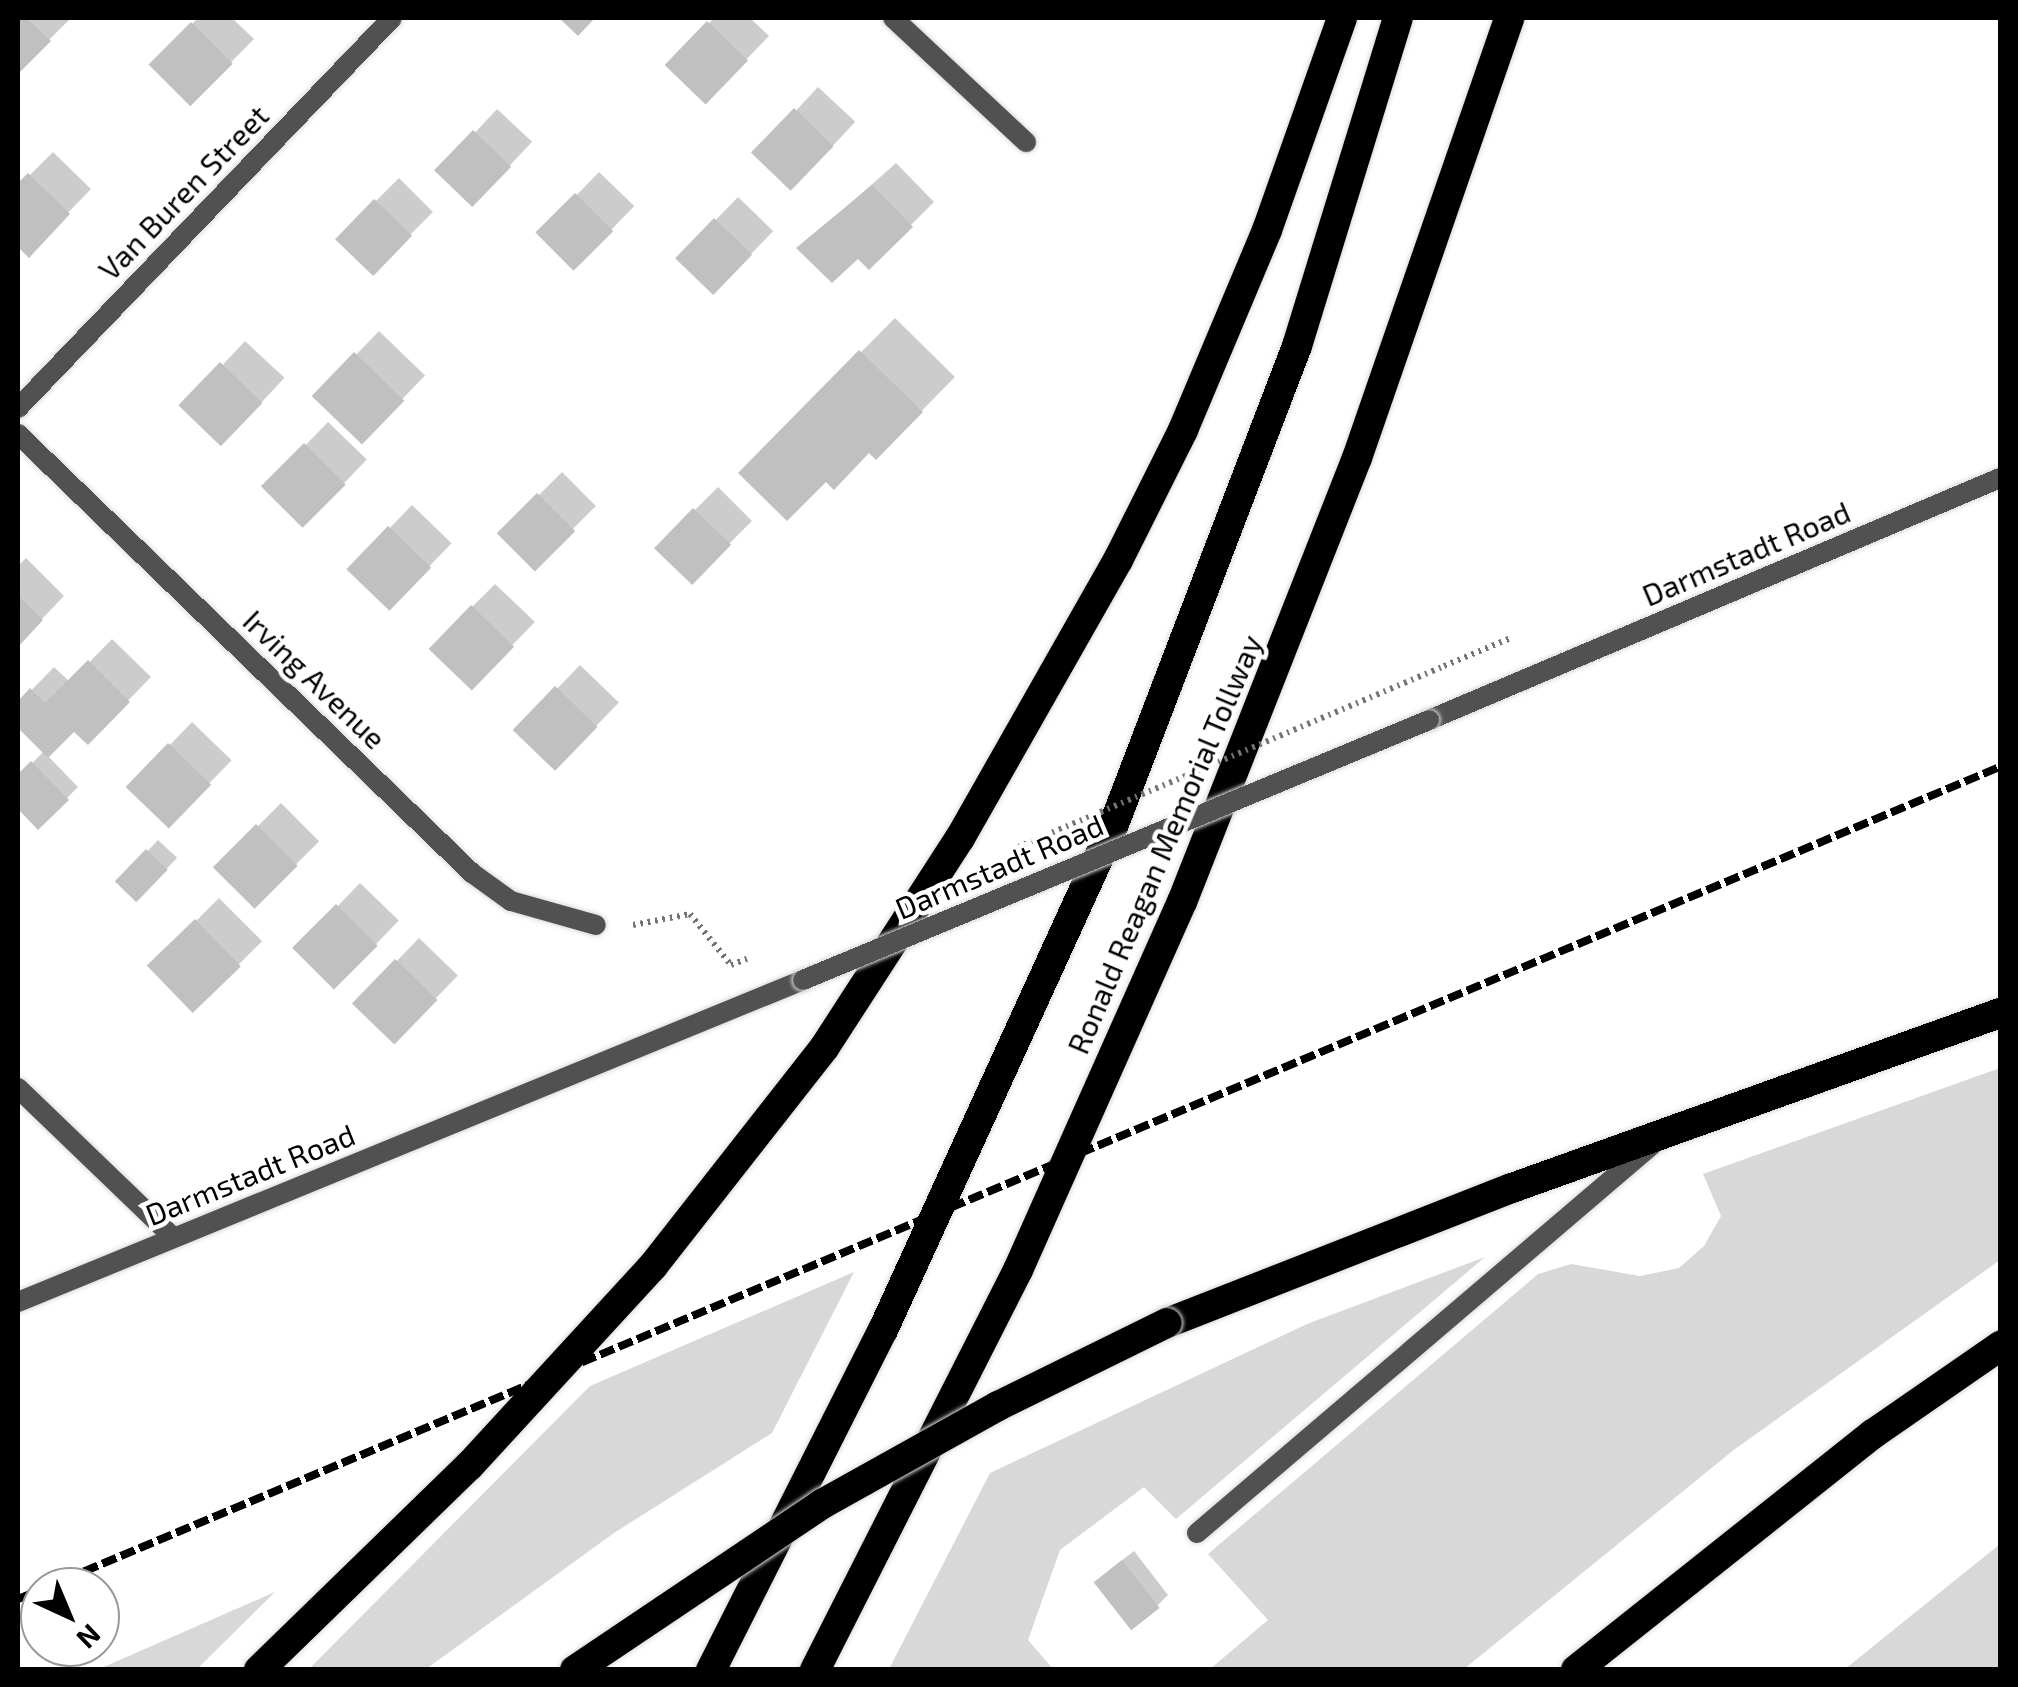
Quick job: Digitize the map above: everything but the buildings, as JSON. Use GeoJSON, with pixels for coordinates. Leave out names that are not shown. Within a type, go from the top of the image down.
{"type":"FeatureCollection","features":[{"type":"Feature","properties":{"kind":"highway"},"geometry":{"type":"LineString","coordinates":[[259,1670],[469,1466],[653,1266],[824,1048],[960,838],[1126,544],[1183,430],[1267,230],[1342,18]]}},
{"type":"Feature","properties":{"kind":"highway","name":"Ronald Reagan Memorial Tollway"},"geometry":{"type":"LineString","coordinates":[[711,1670],[883,1330],[1114,824],[1297,346],[1398,18]]}},
{"type":"Feature","properties":{"kind":"highway","name":"Ronald Reagan Memorial Tollway"},"geometry":{"type":"LineString","coordinates":[[815,1670],[1018,1270],[1182,902],[1357,458],[1509,18]]}},
{"type":"Feature","properties":{"kind":"highway"},"geometry":{"type":"LineString","coordinates":[[574,1670],[822,1504],[998,1406],[1167,1323],[1666,1133],[2000,1013]]}},
{"type":"Feature","properties":{"kind":"highway"},"geometry":{"type":"LineString","coordinates":[[1576,1670],[1858,1446],[2000,1346]]}},
{"type":"Feature","properties":{"kind":"street","name":"Van Buren Street"},"geometry":{"type":"LineString","coordinates":[[18,408],[392,18]]}},
{"type":"Feature","properties":{"kind":"street"},"geometry":{"type":"LineString","coordinates":[[894,18],[1026,142]]}},
{"type":"Feature","properties":{"kind":"street","name":"Irving Avenue"},"geometry":{"type":"LineString","coordinates":[[18,434],[472,872],[511,901],[554,918],[596,925]]}},
{"type":"Feature","properties":{"kind":"street","name":"Darmstadt Road"},"geometry":{"type":"LineString","coordinates":[[18,1302],[1429,720],[2000,478]]}},
{"type":"Feature","properties":{"kind":"street"},"geometry":{"type":"LineString","coordinates":[[18,1088],[173,1237]]}},
{"type":"Feature","properties":{"kind":"street"},"geometry":{"type":"LineString","coordinates":[[1197,1533],[1666,1133]]}},
{"type":"Feature","properties":{"kind":"path"},"geometry":{"type":"LineString","coordinates":[[1004,852],[1511,638]]}},
{"type":"Feature","properties":{"kind":"path"},"geometry":{"type":"LineString","coordinates":[[596,925],[645,924],[690,914],[730,966],[767,951]]}},
{"type":"Feature","properties":{"kind":"shaded area"},"geometry":{"type":"Polygon","coordinates":[[[2000,1068],[2000,1260],[1735,1449],[1464,1669],[1210,1669],[1268,1620],[1208,1554],[1538,1274],[1571,1264],[1640,1276],[1679,1268],[1704,1246],[1721,1216],[1703,1174],[2000,1068]]]}},
{"type":"Feature","properties":{"kind":"shaded area"},"geometry":{"type":"Polygon","coordinates":[[[1485,1257],[1176,1519],[1144,1487],[1060,1550],[1028,1640],[1053,1669],[889,1669],[990,1473],[1307,1324],[1485,1257]]]}},
{"type":"Feature","properties":{"kind":"shaded area"},"geometry":{"type":"Polygon","coordinates":[[[854,1272],[772,1433],[614,1533],[426,1669],[309,1669],[590,1386],[854,1272]]]}},
{"type":"Feature","properties":{"kind":"shaded area"},"geometry":{"type":"Polygon","coordinates":[[[2000,1544],[2000,1669],[1845,1669],[2000,1544]]]}},
{"type":"Feature","properties":{"kind":"shaded area"},"geometry":{"type":"Polygon","coordinates":[[[275,1592],[197,1669],[99,1669],[120,1667],[120,1660],[275,1592]]]}},
{"type":"Feature","properties":{"kind":"railway"},"geometry":{"type":"LineString","coordinates":[[95,1567],[2000,767]]}}]}
